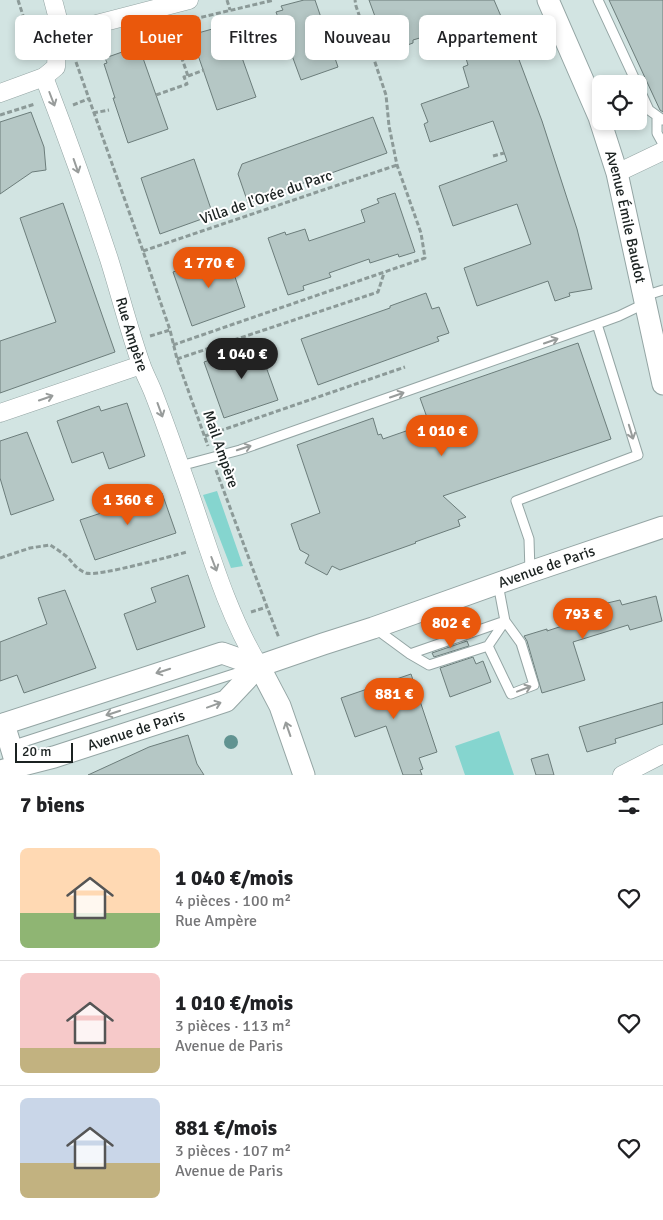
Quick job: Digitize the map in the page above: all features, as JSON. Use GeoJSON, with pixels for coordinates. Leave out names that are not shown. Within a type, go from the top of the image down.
{"type":"FeatureCollection","features":[{"type":"Feature","properties":{"kind":"street"},"geometry":{"type":"LineString","coordinates":[[53,0],[57,15]]}},
{"type":"Feature","properties":{"kind":"street"},"geometry":{"type":"LineString","coordinates":[[111,20],[189,0]]}},
{"type":"Feature","properties":{"kind":"street","name":"Avenue Émile Baudot"},"geometry":{"type":"LineString","coordinates":[[548,0],[599,117],[618,173],[651,296],[663,384]]}},
{"type":"Feature","properties":{"kind":"street"},"geometry":{"type":"LineString","coordinates":[[0,93],[41,70],[56,67],[56,60]]}},
{"type":"Feature","properties":{"kind":"street","name":"Rue Ampère"},"geometry":{"type":"LineString","coordinates":[[41,70],[109,259],[141,365],[152,389],[180,466],[206,545],[233,617],[247,647],[259,666]]}},
{"type":"Feature","properties":{"kind":"street"},"geometry":{"type":"LineString","coordinates":[[618,173],[663,151]]}},
{"type":"Feature","properties":{"kind":"street"},"geometry":{"type":"LineString","coordinates":[[0,413],[141,365]]}},
{"type":"Feature","properties":{"kind":"street","name":"Avenue de Paris"},"geometry":{"type":"LineString","coordinates":[[15,772],[54,757],[226,701],[259,666],[663,527]]}},
{"type":"Feature","properties":{"kind":"street"},"geometry":{"type":"LineString","coordinates":[[15,772],[11,746],[2,724],[222,653],[259,666],[280,706],[304,775]]}},
{"type":"Feature","properties":{"kind":"street"},"geometry":{"type":"LineString","coordinates":[[622,775],[663,754]]}},
{"type":"Feature","properties":{"kind":"lane"},"geometry":{"type":"LineString","coordinates":[[598,0],[633,75]]}},
{"type":"Feature","properties":{"kind":"lane"},"geometry":{"type":"LineString","coordinates":[[647,106],[649,110],[660,118],[656,133],[663,144]]}},
{"type":"Feature","properties":{"kind":"lane"},"geometry":{"type":"LineString","coordinates":[[180,466],[240,450],[597,324],[619,316],[651,296]]}},
{"type":"Feature","properties":{"kind":"lane"},"geometry":{"type":"LineString","coordinates":[[530,572],[529,538],[516,501],[638,456],[597,324]]}},
{"type":"Feature","properties":{"kind":"lane"},"geometry":{"type":"LineString","coordinates":[[488,646],[511,694],[534,685],[521,642],[505,621],[498,583]]}},
{"type":"Feature","properties":{"kind":"lane"},"geometry":{"type":"LineString","coordinates":[[373,628],[410,654],[429,664],[488,646],[505,621]]}},
{"type":"Feature","properties":{"kind":"lane"},"geometry":{"type":"LineString","coordinates":[[410,654],[505,621]]}},
{"type":"Feature","properties":{"kind":"lane"},"geometry":{"type":"LineString","coordinates":[[11,746],[259,666]]}},
{"type":"Feature","properties":{"kind":"path"},"geometry":{"type":"LineString","coordinates":[[18,0],[41,70]]}},
{"type":"Feature","properties":{"kind":"path"},"geometry":{"type":"LineString","coordinates":[[227,0],[230,10]]}},
{"type":"Feature","properties":{"kind":"path"},"geometry":{"type":"LineString","coordinates":[[174,345],[425,258],[421,232],[397,165],[389,126],[386,95],[356,6],[356,0]]}},
{"type":"Feature","properties":{"kind":"path","name":"Mail Ampère"},"geometry":{"type":"LineString","coordinates":[[75,60],[143,251],[177,358],[212,458],[287,657]]}},
{"type":"Feature","properties":{"kind":"path"},"geometry":{"type":"LineString","coordinates":[[182,60],[188,76]]}},
{"type":"Feature","properties":{"kind":"path"},"geometry":{"type":"LineString","coordinates":[[156,94],[187,84],[184,77],[204,70]]}},
{"type":"Feature","properties":{"kind":"path"},"geometry":{"type":"LineString","coordinates":[[0,115],[34,104]]}},
{"type":"Feature","properties":{"kind":"path"},"geometry":{"type":"LineString","coordinates":[[93,113],[109,110]]}},
{"type":"Feature","properties":{"kind":"path"},"geometry":{"type":"LineString","coordinates":[[493,156],[504,153]]}},
{"type":"Feature","properties":{"kind":"path","name":"Villa de l'Orée du Parc"},"geometry":{"type":"LineString","coordinates":[[143,251],[397,165]]}},
{"type":"Feature","properties":{"kind":"path"},"geometry":{"type":"LineString","coordinates":[[177,358],[378,292],[384,273]]}},
{"type":"Feature","properties":{"kind":"path"},"geometry":{"type":"LineString","coordinates":[[205,436],[406,367]]}},
{"type":"Feature","properties":{"kind":"path"},"geometry":{"type":"LineString","coordinates":[[0,558],[30,548],[50,545],[66,556],[75,568],[88,574],[163,559],[187,552]]}},
{"type":"Feature","properties":{"kind":"path"},"geometry":{"type":"LineString","coordinates":[[250,612],[267,607]]}},
{"type":"Feature","properties":{"kind":"shaded area"},"geometry":{"type":"Polygon","coordinates":[[[217,491],[243,566],[231,568],[203,495],[217,491]]]}},
{"type":"Feature","properties":{"kind":"shaded area"},"geometry":{"type":"Polygon","coordinates":[[[499,731],[514,775],[465,775],[455,746],[499,731]]]}},
{"type":"Feature","properties":{"kind":"building"},"geometry":{"type":"Polygon","coordinates":[[[304,0],[315,0],[320,15],[305,15],[305,60],[336,60],[338,67],[301,80],[294,60],[295,15],[277,15],[276,12],[283,10],[281,6],[304,0]]]}},
{"type":"Feature","properties":{"kind":"building"},"geometry":{"type":"Polygon","coordinates":[[[369,0],[494,0],[500,15],[419,15],[419,38],[413,40],[413,43],[409,44],[409,15],[374,15],[369,0]]]}},
{"type":"Feature","properties":{"kind":"building"},"geometry":{"type":"Polygon","coordinates":[[[609,0],[663,0],[663,112],[660,110],[647,82],[647,75],[644,75],[609,0]]]}},
{"type":"Feature","properties":{"kind":"building"},"geometry":{"type":"Polygon","coordinates":[[[211,29],[211,60],[243,60],[256,97],[217,110],[200,60],[201,32],[211,29]]]}},
{"type":"Feature","properties":{"kind":"building"},"geometry":{"type":"Polygon","coordinates":[[[121,52],[121,60],[144,60],[168,129],[128,143],[104,64],[107,63],[106,60],[111,60],[111,56],[121,52]]]}},
{"type":"Feature","properties":{"kind":"building"},"geometry":{"type":"Polygon","coordinates":[[[466,60],[519,60],[542,121],[577,229],[592,289],[569,293],[570,296],[555,301],[548,281],[477,306],[464,268],[531,244],[517,204],[453,226],[439,186],[507,161],[493,121],[430,142],[424,124],[428,122],[421,104],[469,87],[463,67],[468,65],[466,60]]]}},
{"type":"Feature","properties":{"kind":"building"},"geometry":{"type":"Polygon","coordinates":[[[31,112],[44,147],[46,170],[32,172],[0,194],[0,122],[31,112]]]}},
{"type":"Feature","properties":{"kind":"building"},"geometry":{"type":"Polygon","coordinates":[[[373,117],[387,153],[248,203],[238,174],[242,164],[373,117]]]}},
{"type":"Feature","properties":{"kind":"building"},"geometry":{"type":"Polygon","coordinates":[[[194,159],[213,215],[160,234],[141,178],[194,159]]]}},
{"type":"Feature","properties":{"kind":"building"},"geometry":{"type":"Polygon","coordinates":[[[395,193],[415,252],[399,257],[398,254],[370,263],[369,259],[329,273],[331,277],[303,286],[304,290],[288,295],[268,238],[285,232],[286,235],[305,229],[309,241],[365,222],[361,210],[379,203],[377,199],[395,193]]]}},
{"type":"Feature","properties":{"kind":"building"},"geometry":{"type":"Polygon","coordinates":[[[63,203],[115,352],[0,393],[0,341],[56,322],[20,218],[63,203]]]}},
{"type":"Feature","properties":{"kind":"building"},"geometry":{"type":"Polygon","coordinates":[[[227,253],[245,307],[192,326],[173,272],[227,253]]]}},
{"type":"Feature","properties":{"kind":"building"},"geometry":{"type":"Polygon","coordinates":[[[426,293],[432,309],[439,307],[449,333],[437,337],[439,341],[318,385],[301,339],[390,308],[390,306],[426,293]]]}},
{"type":"Feature","properties":{"kind":"building"},"geometry":{"type":"Polygon","coordinates":[[[263,342],[269,362],[265,364],[278,400],[224,418],[204,362],[263,342]]]}},
{"type":"Feature","properties":{"kind":"building"},"geometry":{"type":"Polygon","coordinates":[[[578,343],[611,439],[443,496],[466,517],[458,520],[460,526],[340,570],[332,566],[327,575],[305,563],[309,555],[300,550],[291,524],[320,513],[297,445],[373,418],[378,435],[381,434],[383,439],[429,423],[420,398],[578,343]]]}},
{"type":"Feature","properties":{"kind":"building"},"geometry":{"type":"Polygon","coordinates":[[[127,403],[145,456],[109,469],[103,452],[72,463],[57,421],[99,406],[101,411],[127,403]]]}},
{"type":"Feature","properties":{"kind":"building"},"geometry":{"type":"Polygon","coordinates":[[[27,432],[54,500],[11,515],[0,478],[0,441],[27,432]]]}},
{"type":"Feature","properties":{"kind":"building"},"geometry":{"type":"Polygon","coordinates":[[[162,493],[176,533],[95,560],[80,520],[162,493]]]}},
{"type":"Feature","properties":{"kind":"building"},"geometry":{"type":"Polygon","coordinates":[[[188,575],[205,627],[137,650],[124,614],[156,602],[151,588],[188,575]]]}},
{"type":"Feature","properties":{"kind":"building"},"geometry":{"type":"Polygon","coordinates":[[[65,590],[96,668],[24,693],[17,675],[0,681],[0,642],[47,624],[38,598],[65,590]]]}},
{"type":"Feature","properties":{"kind":"building"},"geometry":{"type":"Polygon","coordinates":[[[656,596],[662,621],[630,630],[628,625],[573,642],[585,680],[542,693],[524,636],[547,629],[547,631],[596,615],[595,613],[605,610],[603,604],[620,600],[622,605],[656,596]]]}},
{"type":"Feature","properties":{"kind":"building"},"geometry":{"type":"Polygon","coordinates":[[[467,641],[469,646],[434,657],[432,653],[467,641]]]}},
{"type":"Feature","properties":{"kind":"building"},"geometry":{"type":"Polygon","coordinates":[[[473,657],[476,664],[483,661],[491,682],[450,697],[440,668],[473,657]]]}},
{"type":"Feature","properties":{"kind":"building"},"geometry":{"type":"Polygon","coordinates":[[[411,674],[437,752],[419,758],[423,769],[420,770],[422,775],[403,775],[386,726],[355,737],[341,698],[411,674]]]}},
{"type":"Feature","properties":{"kind":"building"},"geometry":{"type":"Polygon","coordinates":[[[663,702],[663,724],[615,739],[616,743],[587,752],[579,727],[663,702]]]}},
{"type":"Feature","properties":{"kind":"building"},"geometry":{"type":"Polygon","coordinates":[[[188,735],[197,764],[204,775],[88,775],[149,747],[188,735]]]}},
{"type":"Feature","properties":{"kind":"building"},"geometry":{"type":"Polygon","coordinates":[[[548,754],[554,775],[536,775],[531,759],[548,754]]]}}]}
